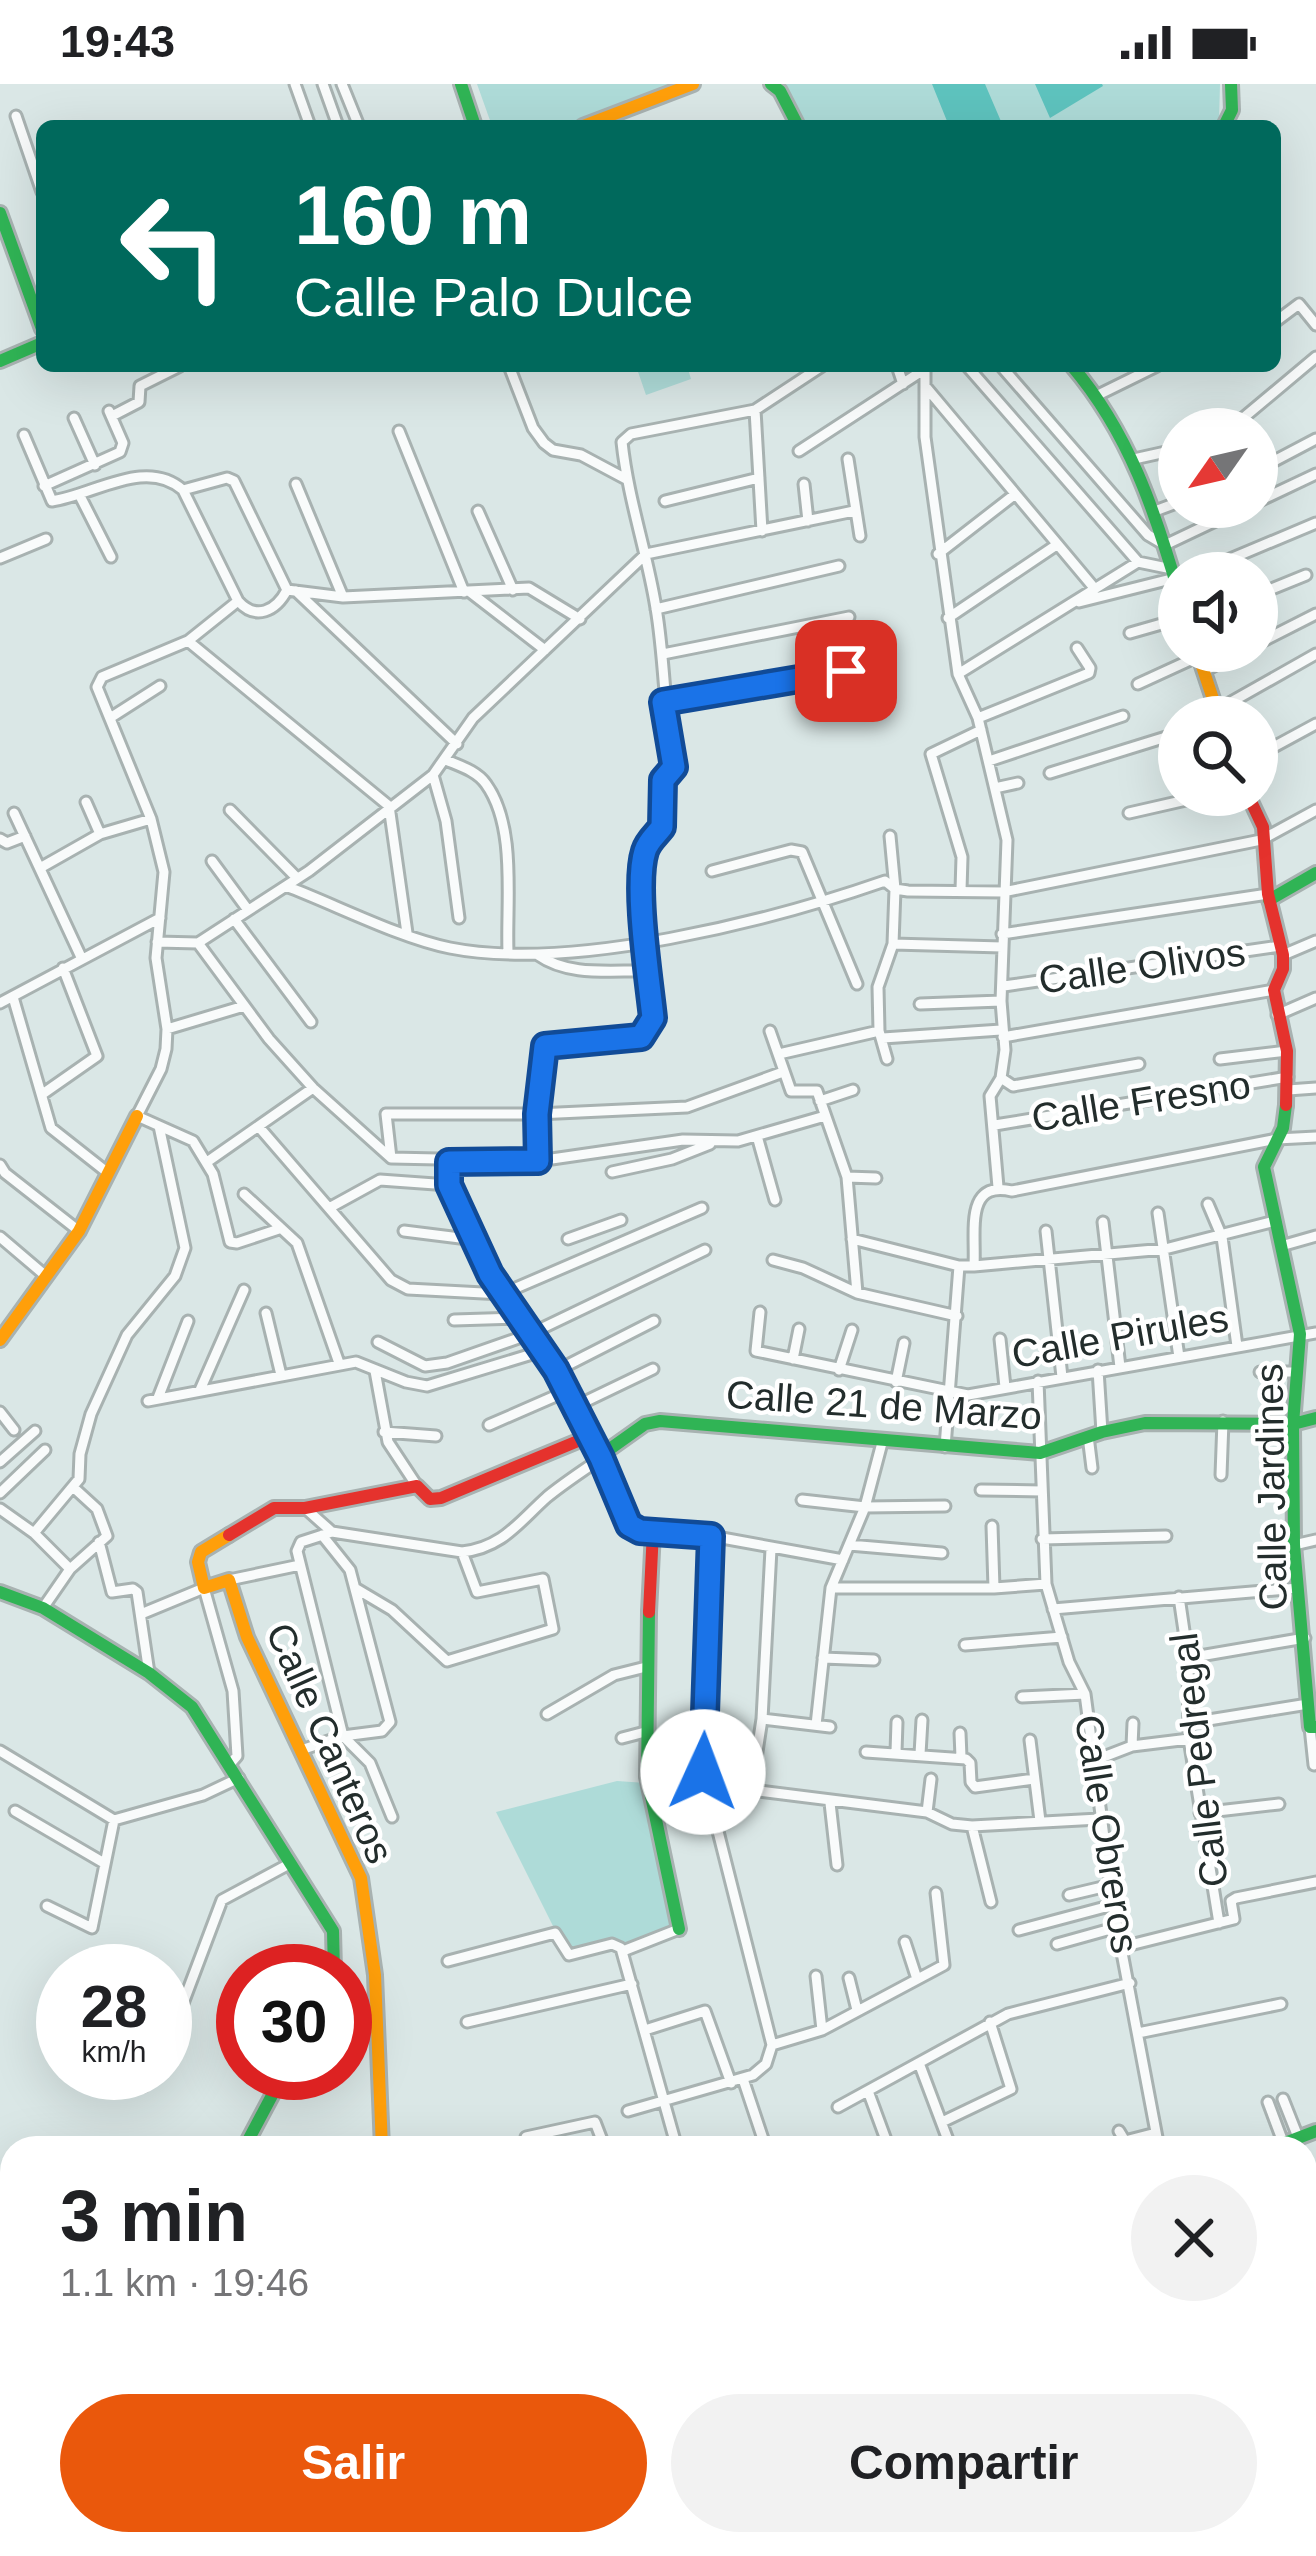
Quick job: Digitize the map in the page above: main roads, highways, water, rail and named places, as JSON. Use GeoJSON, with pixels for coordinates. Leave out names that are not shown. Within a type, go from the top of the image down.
{"type":"FeatureCollection","features":[{"type":"Feature","properties":{"kind":"water"},"geometry":{"type":"Polygon","coordinates":[[[932,84],[985,84],[1000,120],[947,120],[932,84]]]}},
{"type":"Feature","properties":{"kind":"water"},"geometry":{"type":"Polygon","coordinates":[[[1035,84],[1102,84],[1103,86],[1050,118],[1035,84]]]}}]}
